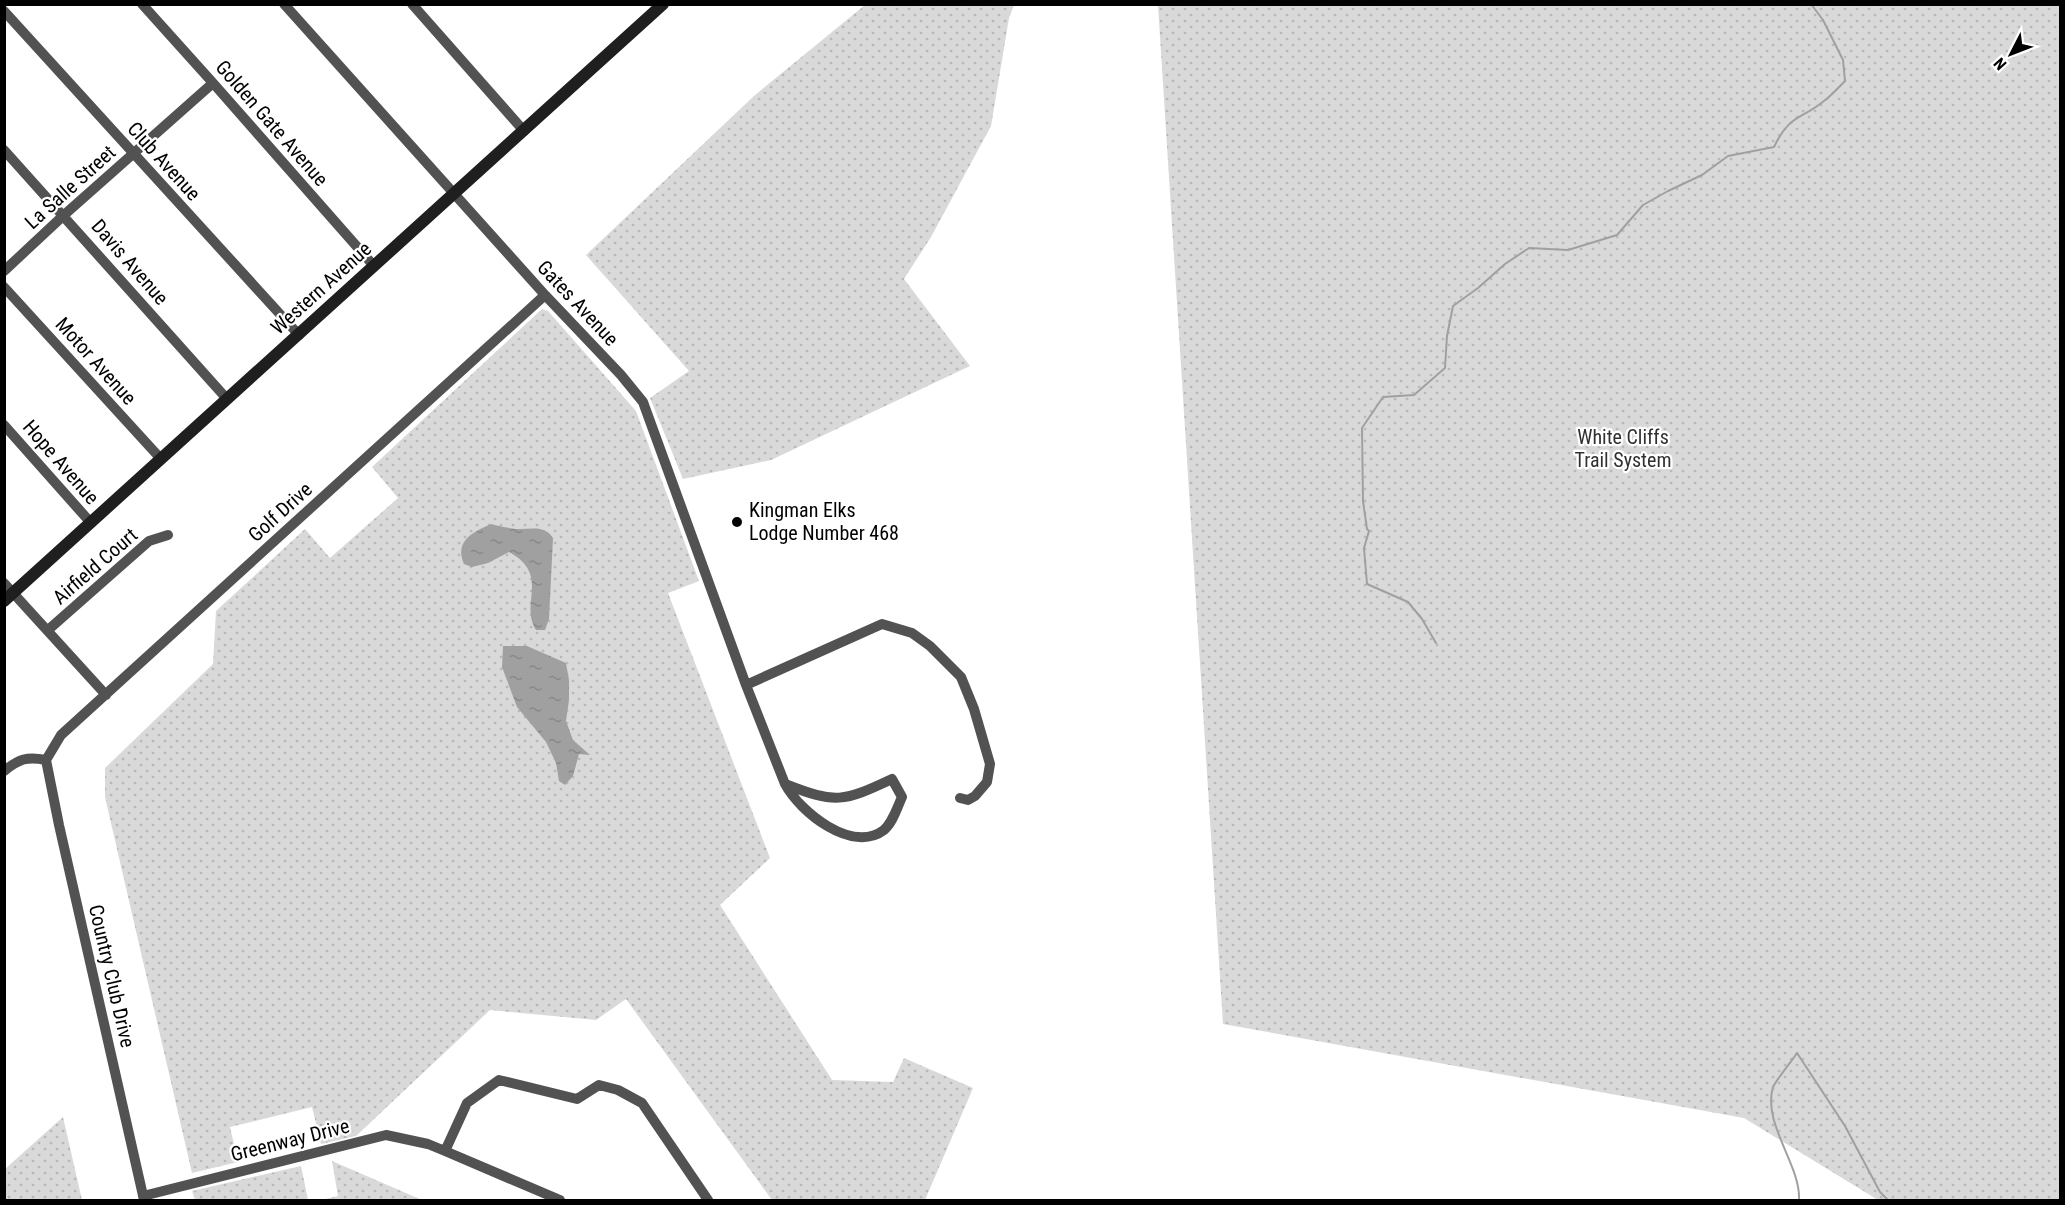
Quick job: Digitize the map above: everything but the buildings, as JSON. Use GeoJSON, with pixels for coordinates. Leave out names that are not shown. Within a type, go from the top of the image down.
{"type":"FeatureCollection","features":[{"type":"Feature","properties":{"kind":"street","name":"Golden Gate Avenue"},"geometry":{"type":"LineString","coordinates":[[142,4],[374,266]]}},
{"type":"Feature","properties":{"kind":"street","name":"Gates Avenue"},"geometry":{"type":"LineString","coordinates":[[284,4],[643,402],[746,685],[785,783],[791,795],[808,813],[825,825],[858,837],[874,836],[886,828],[902,797],[892,779],[860,794],[841,798],[826,798],[785,783]]}},
{"type":"Feature","properties":{"kind":"street"},"geometry":{"type":"LineString","coordinates":[[412,4],[524,131]]}},
{"type":"Feature","properties":{"kind":"street","name":"Western Avenue"},"geometry":{"type":"LineString","coordinates":[[9,597],[663,4]]}},
{"type":"Feature","properties":{"kind":"street","name":"Club Avenue"},"geometry":{"type":"LineString","coordinates":[[4,11],[299,335]]}},
{"type":"Feature","properties":{"kind":"street","name":"La Salle Street"},"geometry":{"type":"LineString","coordinates":[[4,271],[213,83]]}},
{"type":"Feature","properties":{"kind":"street","name":"Davis Avenue"},"geometry":{"type":"LineString","coordinates":[[4,150],[227,399]]}},
{"type":"Feature","properties":{"kind":"street","name":"Motor Avenue"},"geometry":{"type":"LineString","coordinates":[[4,287],[161,459]]}},
{"type":"Feature","properties":{"kind":"street","name":"Golf Drive"},"geometry":{"type":"LineString","coordinates":[[46,760],[61,735],[545,295]]}},
{"type":"Feature","properties":{"kind":"street","name":"Hope Avenue"},"geometry":{"type":"LineString","coordinates":[[4,425],[91,523]]}},
{"type":"Feature","properties":{"kind":"street","name":"Airfield Court"},"geometry":{"type":"LineString","coordinates":[[48,630],[149,541],[168,534]]}},
{"type":"Feature","properties":{"kind":"street"},"geometry":{"type":"LineString","coordinates":[[4,583],[9,597],[48,630],[106,695]]}},
{"type":"Feature","properties":{"kind":"street"},"geometry":{"type":"LineString","coordinates":[[746,685],[882,624],[912,633],[930,646],[961,677],[974,709],[990,764],[987,782],[975,796],[968,800],[960,798]]}},
{"type":"Feature","properties":{"kind":"street"},"geometry":{"type":"LineString","coordinates":[[4,771],[13,764],[30,757],[46,760]]}},
{"type":"Feature","properties":{"kind":"street","name":"Country Club Drive"},"geometry":{"type":"LineString","coordinates":[[46,760],[144,1198]]}},
{"type":"Feature","properties":{"kind":"street"},"geometry":{"type":"LineString","coordinates":[[445,1151],[467,1103],[499,1080],[577,1099],[600,1085],[618,1090],[642,1103],[708,1200]]}},
{"type":"Feature","properties":{"kind":"street","name":"Greenway Drive"},"geometry":{"type":"LineString","coordinates":[[144,1198],[386,1135],[428,1144],[560,1200]]}},
{"type":"Feature","properties":{"kind":"green space"},"geometry":{"type":"Polygon","coordinates":[[[865,5],[1014,5],[1009,18],[991,126],[931,237],[904,279],[970,366],[771,460],[683,479],[650,398],[689,371],[586,255],[755,95],[865,5]]]}},
{"type":"Feature","properties":{"kind":"green space","name":"White Cliffs Trail System"},"geometry":{"type":"Polygon","coordinates":[[[1158,5],[2060,5],[2060,1200],[1878,1200],[1744,1118],[1223,1024],[1158,5]]]}},
{"type":"Feature","properties":{"kind":"green space"},"geometry":{"type":"Polygon","coordinates":[[[542,309],[548,311],[636,411],[699,581],[668,593],[770,858],[720,905],[832,1080],[893,1082],[904,1058],[973,1088],[925,1200],[772,1200],[626,999],[596,1020],[490,1010],[356,1136],[321,1144],[312,1107],[230,1127],[238,1162],[192,1173],[105,797],[105,768],[213,664],[216,611],[305,529],[330,558],[398,498],[372,467],[542,309]]]}},
{"type":"Feature","properties":{"kind":"green space"},"geometry":{"type":"Polygon","coordinates":[[[63,1117],[82,1200],[5,1200],[5,1169],[63,1117]]]}},
{"type":"Feature","properties":{"kind":"green space"},"geometry":{"type":"Polygon","coordinates":[[[332,1161],[422,1200],[321,1200],[338,1196],[332,1161]]]}},
{"type":"Feature","properties":{"kind":"green space"},"geometry":{"type":"Polygon","coordinates":[[[301,1166],[308,1200],[195,1200],[192,1191],[301,1166]]]}},
{"type":"Feature","properties":{"kind":"water"},"geometry":{"type":"Polygon","coordinates":[[[491,524],[516,529],[541,529],[553,538],[549,619],[545,630],[536,630],[532,620],[532,580],[529,570],[522,561],[509,552],[488,563],[472,567],[464,564],[461,549],[463,543],[472,534],[491,524]]]}},
{"type":"Feature","properties":{"kind":"water"},"geometry":{"type":"Polygon","coordinates":[[[503,646],[527,646],[566,663],[569,700],[566,721],[573,740],[590,755],[579,754],[573,776],[565,785],[559,781],[556,763],[546,742],[517,707],[502,667],[503,646]]]}},
{"type":"Feature","properties":{"kind":"waterway"},"geometry":{"type":"LineString","coordinates":[[1436,643],[1422,619],[1408,602],[1367,584],[1364,548],[1369,531],[1363,501],[1362,428],[1383,397],[1414,395],[1445,368],[1447,336],[1453,306],[1505,264],[1529,248],[1568,250],[1617,235],[1643,205],[1702,175],[1728,156],[1774,147],[1790,123],[1832,94],[1845,81],[1843,60],[1823,20],[1811,4]]}},
{"type":"Feature","properties":{"kind":"waterway"},"geometry":{"type":"LineString","coordinates":[[1799,1200],[1798,1187],[1777,1130],[1771,1101],[1773,1087],[1797,1053],[1845,1126],[1880,1192],[1888,1200]]}},
{"type":"Feature","properties":{"kind":"place","name":"Kingman Elks Lodge Number 468"},"geometry":{"type":"Point","coordinates":[737,522]}}]}
